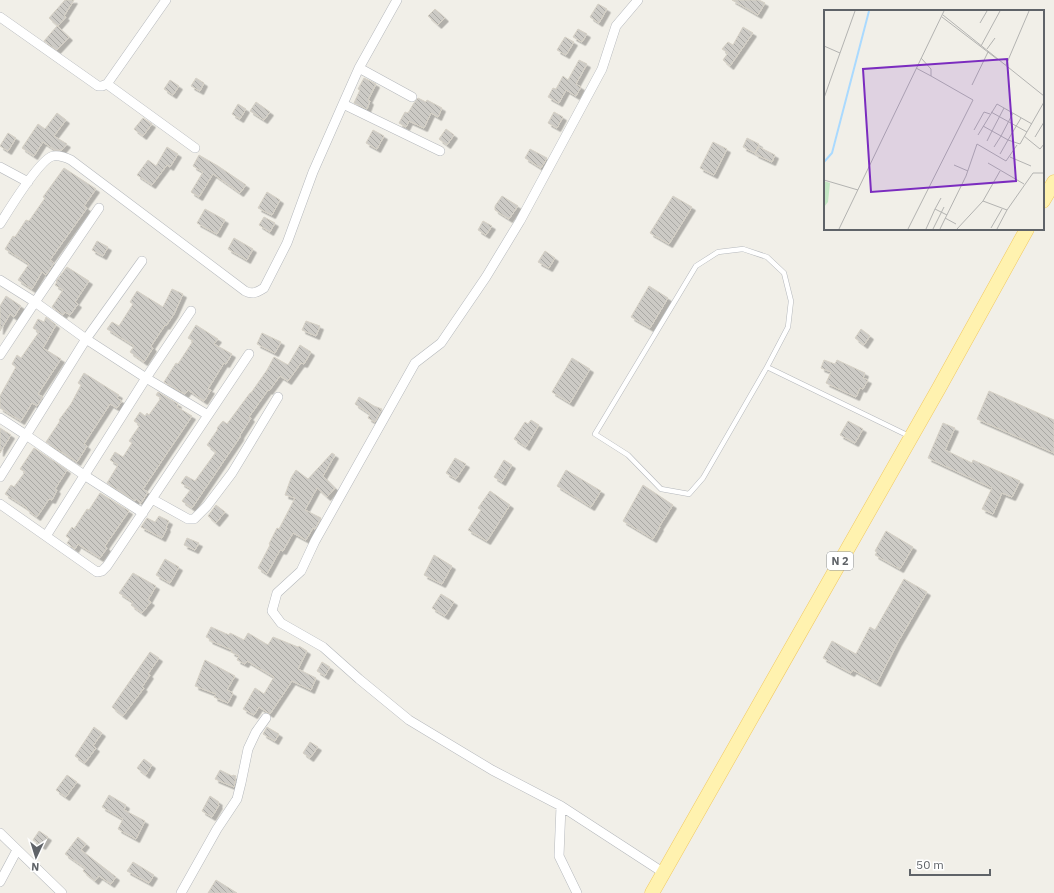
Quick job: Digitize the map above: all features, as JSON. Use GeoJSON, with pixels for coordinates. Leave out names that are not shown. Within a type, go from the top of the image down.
{"type":"FeatureCollection","features":[{"type":"Feature","properties":{"kind":"main road"},"geometry":{"type":"LineString","coordinates":[[1044,199],[1054,182]]}},
{"type":"Feature","properties":{"kind":"main road","name":"N 2"},"geometry":{"type":"LineString","coordinates":[[652,893],[911,436],[1025,230]]}},
{"type":"Feature","properties":{"kind":"street"},"geometry":{"type":"LineString","coordinates":[[0,17],[98,86],[107,84],[166,0]]}},
{"type":"Feature","properties":{"kind":"street"},"geometry":{"type":"LineString","coordinates":[[0,224],[28,182],[49,158],[53,156],[62,156],[71,160],[245,291],[255,293],[264,288],[287,243],[313,172],[342,104],[359,68],[397,0]]}},
{"type":"Feature","properties":{"kind":"street"},"geometry":{"type":"LineString","coordinates":[[638,0],[616,26],[602,70],[520,221],[486,277],[441,343],[415,363],[315,541],[301,571],[277,593],[272,612],[281,622],[323,647],[409,720],[492,770],[561,806],[664,873]]}},
{"type":"Feature","properties":{"kind":"street"},"geometry":{"type":"LineString","coordinates":[[359,68],[412,97]]}},
{"type":"Feature","properties":{"kind":"street"},"geometry":{"type":"LineString","coordinates":[[107,84],[195,148]]}},
{"type":"Feature","properties":{"kind":"street"},"geometry":{"type":"LineString","coordinates":[[342,104],[440,151]]}},
{"type":"Feature","properties":{"kind":"street"},"geometry":{"type":"LineString","coordinates":[[0,167],[28,182]]}},
{"type":"Feature","properties":{"kind":"street"},"geometry":{"type":"LineString","coordinates":[[0,355],[99,208]]}},
{"type":"Feature","properties":{"kind":"street"},"geometry":{"type":"LineString","coordinates":[[0,477],[86,338],[142,261]]}},
{"type":"Feature","properties":{"kind":"street"},"geometry":{"type":"LineString","coordinates":[[0,280],[35,302],[146,378],[208,416]]}},
{"type":"Feature","properties":{"kind":"street"},"geometry":{"type":"LineString","coordinates":[[46,536],[146,378],[191,311]]}},
{"type":"Feature","properties":{"kind":"street"},"geometry":{"type":"LineString","coordinates":[[0,504],[97,572],[102,571],[143,513],[249,354]]}},
{"type":"Feature","properties":{"kind":"street"},"geometry":{"type":"LineString","coordinates":[[152,499],[188,519],[194,518],[207,506],[232,474],[278,397]]}},
{"type":"Feature","properties":{"kind":"street"},"geometry":{"type":"LineString","coordinates":[[0,418],[143,513]]}},
{"type":"Feature","properties":{"kind":"street"},"geometry":{"type":"LineString","coordinates":[[181,893],[217,829],[237,799],[248,749],[256,732],[266,718]]}},
{"type":"Feature","properties":{"kind":"street"},"geometry":{"type":"LineString","coordinates":[[561,806],[559,856],[577,893]]}},
{"type":"Feature","properties":{"kind":"street"},"geometry":{"type":"LineString","coordinates":[[0,833],[60,890],[68,893]]}},
{"type":"Feature","properties":{"kind":"street"},"geometry":{"type":"LineString","coordinates":[[0,882],[17,850]]}},
{"type":"Feature","properties":{"kind":"lane"},"geometry":{"type":"LineString","coordinates":[[743,249],[767,257],[784,273],[791,301],[788,327],[767,367],[703,478],[689,494],[661,489],[628,455],[595,434],[696,266],[718,252],[743,249]]}},
{"type":"Feature","properties":{"kind":"lane"},"geometry":{"type":"LineString","coordinates":[[767,367],[911,436]]}},
{"type":"Feature","properties":{"kind":"building"},"geometry":{"type":"Polygon","coordinates":[[[65,0],[74,0],[64,16],[66,17],[58,26],[49,18],[65,0]]]}},
{"type":"Feature","properties":{"kind":"building"},"geometry":{"type":"Polygon","coordinates":[[[732,0],[759,0],[765,3],[758,15],[732,0]]]}},
{"type":"Feature","properties":{"kind":"building"},"geometry":{"type":"Polygon","coordinates":[[[598,4],[607,9],[599,23],[590,17],[598,4]]]}},
{"type":"Feature","properties":{"kind":"building"},"geometry":{"type":"Polygon","coordinates":[[[435,9],[445,18],[438,25],[428,16],[435,9]]]}},
{"type":"Feature","properties":{"kind":"building"},"geometry":{"type":"Polygon","coordinates":[[[57,26],[69,37],[57,50],[44,41],[57,26]]]}},
{"type":"Feature","properties":{"kind":"building"},"geometry":{"type":"Polygon","coordinates":[[[743,27],[753,33],[730,66],[723,60],[728,53],[722,49],[728,42],[733,45],[743,27]]]}},
{"type":"Feature","properties":{"kind":"building"},"geometry":{"type":"Polygon","coordinates":[[[578,29],[587,34],[582,42],[573,37],[578,29]]]}},
{"type":"Feature","properties":{"kind":"building"},"geometry":{"type":"Polygon","coordinates":[[[565,37],[574,42],[566,55],[557,50],[565,37]]]}},
{"type":"Feature","properties":{"kind":"building"},"geometry":{"type":"Polygon","coordinates":[[[579,60],[587,64],[576,84],[581,87],[576,96],[566,90],[559,103],[548,97],[553,88],[556,89],[563,76],[568,80],[579,60]]]}},
{"type":"Feature","properties":{"kind":"building"},"geometry":{"type":"Polygon","coordinates":[[[196,78],[204,83],[200,91],[191,86],[196,78]]]}},
{"type":"Feature","properties":{"kind":"building"},"geometry":{"type":"Polygon","coordinates":[[[364,78],[376,84],[368,100],[370,101],[367,109],[354,103],[360,90],[358,89],[364,78]]]}},
{"type":"Feature","properties":{"kind":"building"},"geometry":{"type":"Polygon","coordinates":[[[170,80],[179,86],[173,95],[164,89],[170,80]]]}},
{"type":"Feature","properties":{"kind":"building"},"geometry":{"type":"Polygon","coordinates":[[[418,98],[426,102],[427,100],[442,108],[438,117],[431,113],[424,128],[409,121],[406,127],[399,123],[405,112],[408,113],[418,98]]]}},
{"type":"Feature","properties":{"kind":"building"},"geometry":{"type":"Polygon","coordinates":[[[256,102],[270,112],[264,120],[250,111],[256,102]]]}},
{"type":"Feature","properties":{"kind":"building"},"geometry":{"type":"Polygon","coordinates":[[[238,104],[246,109],[240,119],[232,114],[238,104]]]}},
{"type":"Feature","properties":{"kind":"building"},"geometry":{"type":"Polygon","coordinates":[[[554,112],[563,117],[557,128],[548,123],[554,112]]]}},
{"type":"Feature","properties":{"kind":"building"},"geometry":{"type":"Polygon","coordinates":[[[57,113],[66,120],[54,136],[67,144],[62,150],[55,150],[43,142],[34,156],[22,148],[38,124],[45,129],[57,113]]]}},
{"type":"Feature","properties":{"kind":"building"},"geometry":{"type":"Polygon","coordinates":[[[143,118],[152,124],[143,136],[134,129],[143,118]]]}},
{"type":"Feature","properties":{"kind":"building"},"geometry":{"type":"Polygon","coordinates":[[[446,129],[454,135],[447,145],[439,139],[446,129]]]}},
{"type":"Feature","properties":{"kind":"building"},"geometry":{"type":"Polygon","coordinates":[[[373,130],[384,136],[377,149],[366,143],[373,130]]]}},
{"type":"Feature","properties":{"kind":"building"},"geometry":{"type":"Polygon","coordinates":[[[8,133],[16,138],[8,151],[0,146],[8,133]]]}},
{"type":"Feature","properties":{"kind":"building"},"geometry":{"type":"Polygon","coordinates":[[[747,138],[759,144],[755,153],[743,147],[747,138]]]}},
{"type":"Feature","properties":{"kind":"building"},"geometry":{"type":"Polygon","coordinates":[[[713,142],[727,149],[714,175],[700,168],[713,142]]]}},
{"type":"Feature","properties":{"kind":"building"},"geometry":{"type":"Polygon","coordinates":[[[167,147],[178,154],[170,167],[167,165],[152,185],[137,175],[148,160],[156,166],[167,147]]]}},
{"type":"Feature","properties":{"kind":"building"},"geometry":{"type":"Polygon","coordinates":[[[759,147],[775,155],[772,162],[755,154],[759,147]]]}},
{"type":"Feature","properties":{"kind":"building"},"geometry":{"type":"Polygon","coordinates":[[[530,149],[547,158],[541,168],[525,158],[530,149]]]}},
{"type":"Feature","properties":{"kind":"building"},"geometry":{"type":"Polygon","coordinates":[[[199,155],[246,185],[240,193],[213,174],[199,197],[191,192],[203,172],[193,166],[199,155]]]}},
{"type":"Feature","properties":{"kind":"building"},"geometry":{"type":"Polygon","coordinates":[[[64,168],[96,189],[84,206],[87,208],[50,260],[54,263],[46,275],[42,272],[32,289],[18,280],[29,264],[5,249],[26,220],[29,221],[45,198],[43,197],[64,168]]]}},
{"type":"Feature","properties":{"kind":"building"},"geometry":{"type":"Polygon","coordinates":[[[267,192],[280,200],[272,215],[258,208],[267,192]]]}},
{"type":"Feature","properties":{"kind":"building"},"geometry":{"type":"Polygon","coordinates":[[[502,196],[518,206],[509,219],[495,210],[495,206],[502,196]]]}},
{"type":"Feature","properties":{"kind":"building"},"geometry":{"type":"Polygon","coordinates":[[[673,196],[692,207],[669,244],[650,233],[673,196]]]}},
{"type":"Feature","properties":{"kind":"building"},"geometry":{"type":"Polygon","coordinates":[[[205,209],[225,220],[217,234],[197,223],[205,209]]]}},
{"type":"Feature","properties":{"kind":"building"},"geometry":{"type":"Polygon","coordinates":[[[264,217],[275,223],[270,232],[259,225],[264,217]]]}},
{"type":"Feature","properties":{"kind":"building"},"geometry":{"type":"Polygon","coordinates":[[[483,221],[492,226],[486,235],[478,230],[483,221]]]}},
{"type":"Feature","properties":{"kind":"building"},"geometry":{"type":"Polygon","coordinates":[[[234,238],[253,249],[247,260],[228,249],[234,238]]]}},
{"type":"Feature","properties":{"kind":"building"},"geometry":{"type":"Polygon","coordinates":[[[97,241],[108,247],[103,256],[92,250],[97,241]]]}},
{"type":"Feature","properties":{"kind":"building"},"geometry":{"type":"Polygon","coordinates":[[[545,251],[555,258],[549,268],[538,262],[545,251]]]}},
{"type":"Feature","properties":{"kind":"building"},"geometry":{"type":"Polygon","coordinates":[[[67,267],[89,281],[75,302],[78,304],[70,315],[65,312],[63,315],[52,307],[63,290],[55,285],[57,282],[56,281],[67,267]]]}},
{"type":"Feature","properties":{"kind":"building"},"geometry":{"type":"Polygon","coordinates":[[[649,286],[668,298],[650,328],[631,317],[649,286]]]}},
{"type":"Feature","properties":{"kind":"building"},"geometry":{"type":"Polygon","coordinates":[[[172,289],[183,294],[174,314],[151,346],[153,348],[144,362],[130,352],[134,346],[107,329],[112,322],[119,326],[133,304],[130,302],[137,291],[163,307],[172,289]]]}},
{"type":"Feature","properties":{"kind":"building"},"geometry":{"type":"Polygon","coordinates":[[[6,296],[21,306],[14,317],[10,314],[0,331],[0,306],[6,296]]]}},
{"type":"Feature","properties":{"kind":"building"},"geometry":{"type":"Polygon","coordinates":[[[46,317],[56,325],[43,348],[61,359],[38,394],[43,397],[37,406],[32,403],[21,421],[0,408],[0,396],[16,367],[12,364],[17,355],[21,358],[39,332],[33,328],[38,319],[44,322],[46,317]]]}},
{"type":"Feature","properties":{"kind":"building"},"geometry":{"type":"Polygon","coordinates":[[[306,321],[320,326],[316,336],[302,330],[306,321]]]}},
{"type":"Feature","properties":{"kind":"building"},"geometry":{"type":"Polygon","coordinates":[[[196,325],[218,339],[214,344],[232,354],[226,364],[224,363],[208,389],[211,390],[204,401],[188,390],[185,394],[164,382],[193,341],[188,338],[196,325]]]}},
{"type":"Feature","properties":{"kind":"building"},"geometry":{"type":"Polygon","coordinates":[[[861,329],[870,336],[864,345],[855,338],[861,329]]]}},
{"type":"Feature","properties":{"kind":"building"},"geometry":{"type":"Polygon","coordinates":[[[262,333],[281,342],[275,353],[257,344],[262,333]]]}},
{"type":"Feature","properties":{"kind":"building"},"geometry":{"type":"Polygon","coordinates":[[[300,345],[311,352],[304,364],[301,363],[288,381],[280,376],[269,391],[268,390],[249,417],[251,418],[240,437],[192,508],[182,501],[191,489],[181,483],[186,476],[195,481],[216,452],[207,445],[218,429],[217,428],[223,421],[227,424],[251,393],[274,357],[288,365],[300,345]]]}},
{"type":"Feature","properties":{"kind":"building"},"geometry":{"type":"Polygon","coordinates":[[[572,358],[590,369],[570,403],[552,392],[572,358]]]}},
{"type":"Feature","properties":{"kind":"building"},"geometry":{"type":"Polygon","coordinates":[[[824,360],[835,364],[837,360],[865,373],[863,378],[868,380],[863,389],[860,388],[856,397],[826,383],[831,372],[821,368],[824,360]]]}},
{"type":"Feature","properties":{"kind":"building"},"geometry":{"type":"Polygon","coordinates":[[[84,373],[119,395],[117,398],[122,401],[117,408],[110,404],[84,444],[87,446],[77,462],[46,442],[60,421],[59,420],[71,404],[81,385],[78,383],[84,373]]]}},
{"type":"Feature","properties":{"kind":"building"},"geometry":{"type":"Polygon","coordinates":[[[989,391],[1054,420],[1054,453],[977,419],[989,391]]]}},
{"type":"Feature","properties":{"kind":"building"},"geometry":{"type":"Polygon","coordinates":[[[158,392],[178,404],[177,407],[192,416],[143,489],[148,492],[141,503],[136,499],[135,501],[107,483],[118,465],[110,460],[115,452],[123,457],[132,443],[129,441],[140,425],[134,421],[140,412],[145,416],[147,413],[149,415],[161,398],[156,395],[158,392]]]}},
{"type":"Feature","properties":{"kind":"building"},"geometry":{"type":"Polygon","coordinates":[[[359,397],[382,409],[375,422],[368,418],[370,414],[355,404],[359,397]]]}},
{"type":"Feature","properties":{"kind":"building"},"geometry":{"type":"Polygon","coordinates":[[[531,420],[539,425],[526,447],[514,439],[525,422],[528,424],[531,420]]]}},
{"type":"Feature","properties":{"kind":"building"},"geometry":{"type":"Polygon","coordinates":[[[848,421],[863,429],[855,443],[840,435],[848,421]]]}},
{"type":"Feature","properties":{"kind":"building"},"geometry":{"type":"Polygon","coordinates":[[[943,423],[955,428],[945,450],[972,463],[973,460],[1020,481],[1012,497],[1002,493],[993,514],[982,509],[992,488],[928,458],[943,423]]]}},
{"type":"Feature","properties":{"kind":"building"},"geometry":{"type":"Polygon","coordinates":[[[0,428],[11,435],[0,453],[0,428]]]}},
{"type":"Feature","properties":{"kind":"building"},"geometry":{"type":"Polygon","coordinates":[[[34,448],[67,470],[55,489],[57,490],[52,500],[49,499],[37,517],[26,509],[27,508],[5,494],[11,485],[14,487],[25,472],[20,469],[34,448]]]}},
{"type":"Feature","properties":{"kind":"building"},"geometry":{"type":"Polygon","coordinates":[[[332,453],[335,455],[323,476],[335,488],[327,497],[317,488],[305,510],[321,518],[315,529],[313,528],[306,540],[293,533],[283,551],[280,550],[267,574],[258,568],[277,528],[279,529],[295,498],[285,495],[291,478],[296,470],[308,479],[332,453]]]}},
{"type":"Feature","properties":{"kind":"building"},"geometry":{"type":"Polygon","coordinates":[[[455,458],[466,464],[456,479],[446,473],[455,458]]]}},
{"type":"Feature","properties":{"kind":"building"},"geometry":{"type":"Polygon","coordinates":[[[504,460],[512,465],[502,482],[494,477],[504,460]]]}},
{"type":"Feature","properties":{"kind":"building"},"geometry":{"type":"Polygon","coordinates":[[[566,470],[601,491],[591,507],[557,486],[566,470]]]}},
{"type":"Feature","properties":{"kind":"building"},"geometry":{"type":"Polygon","coordinates":[[[643,485],[673,505],[653,539],[623,521],[643,485]]]}},
{"type":"Feature","properties":{"kind":"building"},"geometry":{"type":"Polygon","coordinates":[[[490,491],[510,505],[487,541],[468,530],[481,510],[478,508],[490,491]]]}},
{"type":"Feature","properties":{"kind":"building"},"geometry":{"type":"Polygon","coordinates":[[[100,493],[129,511],[105,546],[107,548],[100,558],[78,544],[75,549],[67,543],[70,539],[66,536],[72,527],[74,529],[100,493]]]}},
{"type":"Feature","properties":{"kind":"building"},"geometry":{"type":"Polygon","coordinates":[[[216,505],[225,512],[216,523],[208,516],[216,505]]]}},
{"type":"Feature","properties":{"kind":"building"},"geometry":{"type":"Polygon","coordinates":[[[159,516],[169,521],[162,538],[141,527],[147,518],[155,522],[159,516]]]}},
{"type":"Feature","properties":{"kind":"building"},"geometry":{"type":"Polygon","coordinates":[[[886,531],[913,547],[900,569],[875,555],[877,552],[875,551],[886,531]]]}},
{"type":"Feature","properties":{"kind":"building"},"geometry":{"type":"Polygon","coordinates":[[[187,538],[199,543],[195,550],[184,545],[187,538]]]}},
{"type":"Feature","properties":{"kind":"building"},"geometry":{"type":"Polygon","coordinates":[[[434,555],[452,566],[442,584],[424,575],[434,555]]]}},
{"type":"Feature","properties":{"kind":"building"},"geometry":{"type":"Polygon","coordinates":[[[165,559],[179,567],[170,583],[156,575],[165,559]]]}},
{"type":"Feature","properties":{"kind":"building"},"geometry":{"type":"Polygon","coordinates":[[[133,573],[156,586],[148,600],[151,602],[142,613],[131,605],[133,602],[119,593],[133,573]]]}},
{"type":"Feature","properties":{"kind":"building"},"geometry":{"type":"Polygon","coordinates":[[[904,579],[927,592],[898,642],[877,683],[853,670],[851,673],[823,658],[832,641],[856,654],[870,627],[875,630],[904,579]]]}},
{"type":"Feature","properties":{"kind":"building"},"geometry":{"type":"Polygon","coordinates":[[[441,594],[454,602],[445,616],[432,608],[441,594]]]}},
{"type":"Feature","properties":{"kind":"building"},"geometry":{"type":"Polygon","coordinates":[[[211,627],[229,635],[230,633],[244,640],[248,633],[268,645],[273,637],[298,647],[299,646],[307,651],[298,669],[316,678],[311,690],[292,681],[270,714],[259,707],[254,715],[243,709],[255,688],[264,694],[274,677],[247,661],[245,664],[237,660],[239,656],[231,652],[232,650],[209,640],[210,639],[206,637],[211,627]]]}},
{"type":"Feature","properties":{"kind":"building"},"geometry":{"type":"Polygon","coordinates":[[[150,652],[159,658],[148,674],[150,675],[142,687],[144,688],[123,716],[112,707],[150,652]]]}},
{"type":"Feature","properties":{"kind":"building"},"geometry":{"type":"Polygon","coordinates":[[[205,660],[235,676],[227,690],[233,693],[228,703],[214,697],[216,694],[195,686],[205,660]]]}},
{"type":"Feature","properties":{"kind":"building"},"geometry":{"type":"Polygon","coordinates":[[[322,662],[330,667],[325,676],[317,671],[322,662]]]}},
{"type":"Feature","properties":{"kind":"building"},"geometry":{"type":"Polygon","coordinates":[[[94,727],[102,733],[93,746],[96,748],[85,763],[75,756],[94,727]]]}},
{"type":"Feature","properties":{"kind":"building"},"geometry":{"type":"Polygon","coordinates":[[[267,727],[279,734],[275,741],[263,734],[267,727]]]}},
{"type":"Feature","properties":{"kind":"building"},"geometry":{"type":"Polygon","coordinates":[[[310,742],[318,747],[310,758],[303,753],[310,742]]]}},
{"type":"Feature","properties":{"kind":"building"},"geometry":{"type":"Polygon","coordinates":[[[144,759],[152,765],[146,775],[137,768],[144,759]]]}},
{"type":"Feature","properties":{"kind":"building"},"geometry":{"type":"Polygon","coordinates":[[[220,770],[232,776],[236,776],[234,787],[215,779],[220,770]]]}},
{"type":"Feature","properties":{"kind":"building"},"geometry":{"type":"Polygon","coordinates":[[[67,775],[77,782],[66,797],[56,790],[67,775]]]}},
{"type":"Feature","properties":{"kind":"building"},"geometry":{"type":"Polygon","coordinates":[[[109,795],[126,805],[124,810],[145,821],[136,839],[118,829],[123,819],[102,807],[109,795]]]}},
{"type":"Feature","properties":{"kind":"building"},"geometry":{"type":"Polygon","coordinates":[[[210,796],[219,802],[219,805],[212,817],[202,811],[210,796]]]}},
{"type":"Feature","properties":{"kind":"building"},"geometry":{"type":"Polygon","coordinates":[[[39,831],[48,837],[42,846],[33,840],[39,831]]]}},
{"type":"Feature","properties":{"kind":"building"},"geometry":{"type":"Polygon","coordinates":[[[78,837],[86,844],[81,850],[116,877],[111,884],[99,876],[95,881],[83,871],[85,868],[65,854],[78,837]]]}},
{"type":"Feature","properties":{"kind":"building"},"geometry":{"type":"Polygon","coordinates":[[[133,862],[154,875],[149,883],[127,871],[133,862]]]}},
{"type":"Feature","properties":{"kind":"building"},"geometry":{"type":"Polygon","coordinates":[[[216,880],[237,893],[208,893],[216,880]]]}}]}
